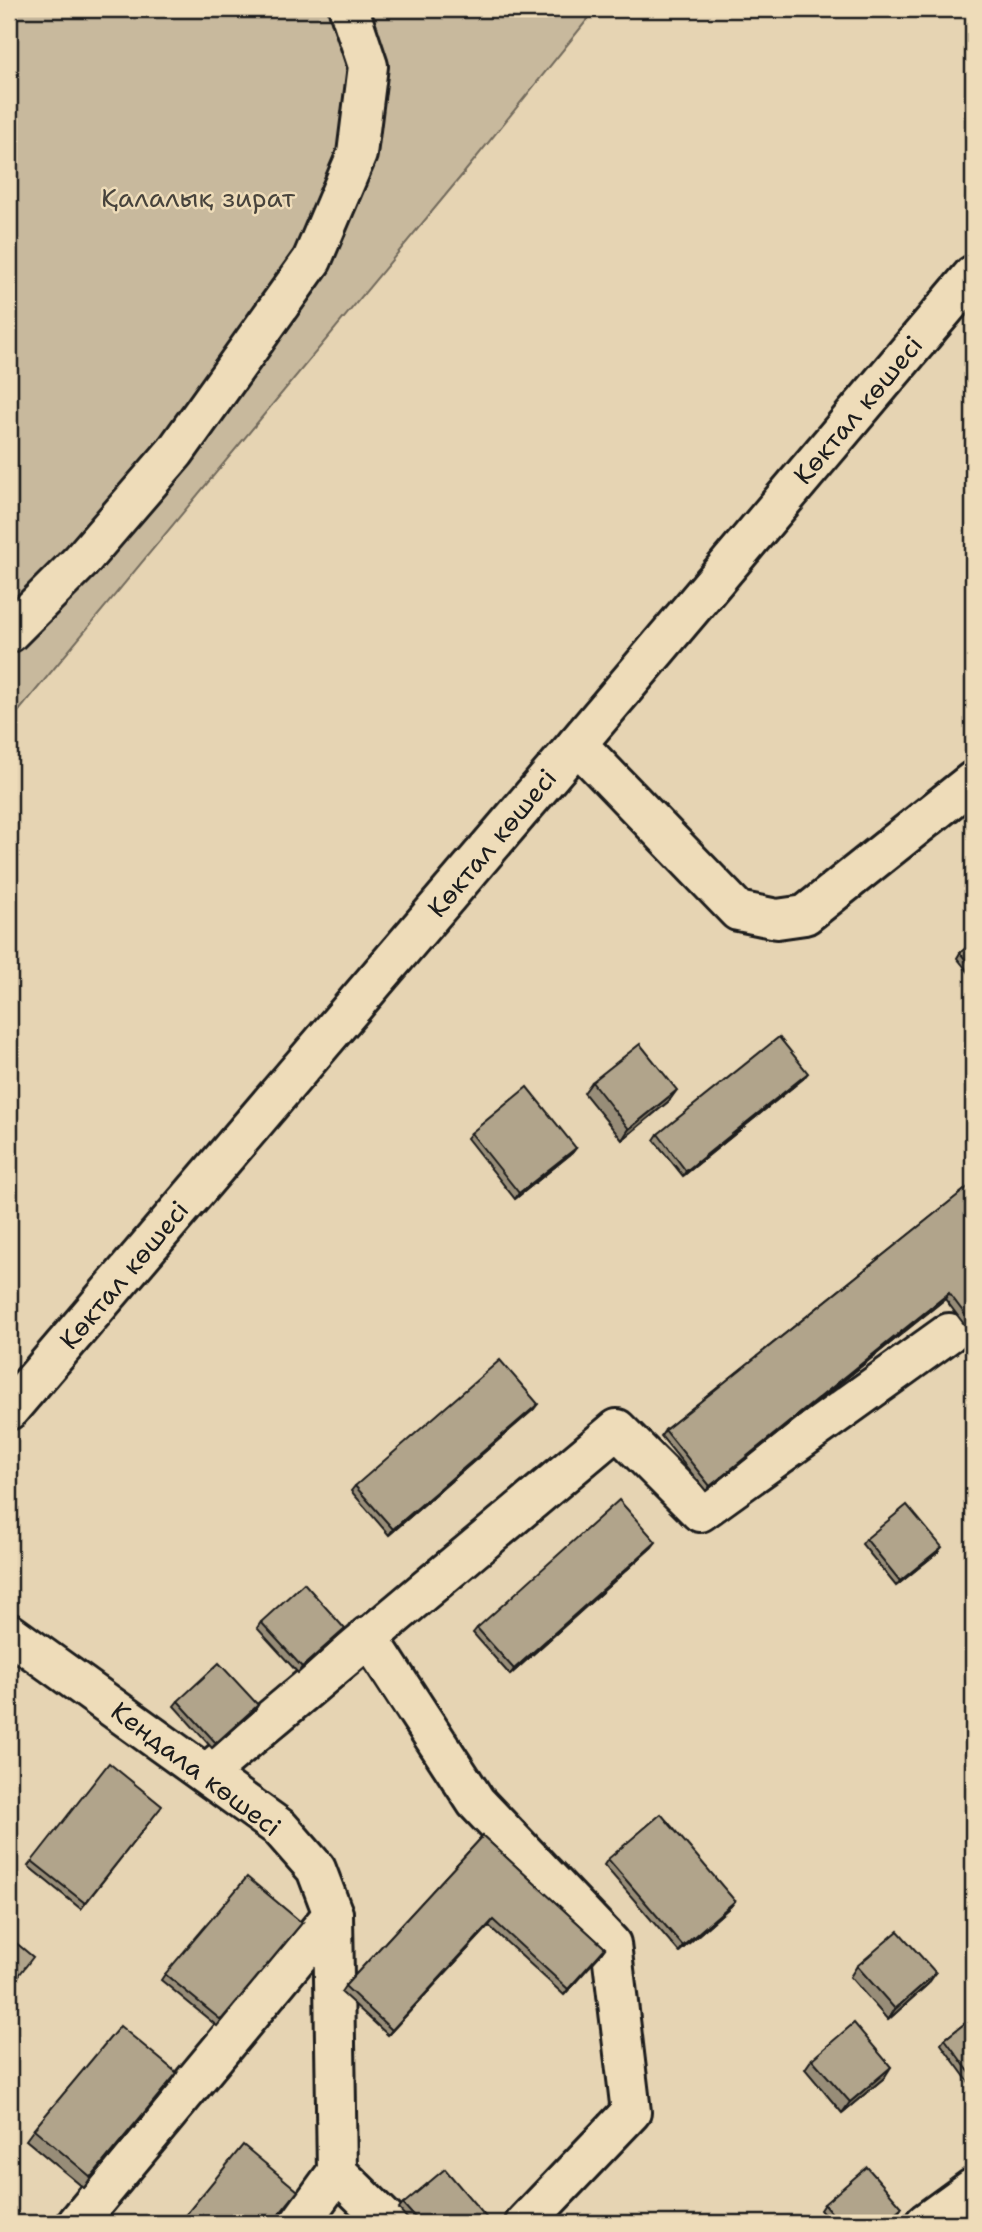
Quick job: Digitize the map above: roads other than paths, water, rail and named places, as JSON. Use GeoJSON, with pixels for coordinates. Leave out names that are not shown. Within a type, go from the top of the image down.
{"type":"FeatureCollection","features":[{"type":"Feature","properties":{"kind":"street"},"geometry":{"type":"LineString","coordinates":[[9,633],[81,561],[176,452],[312,260],[357,154],[369,66],[349,9]]}},
{"type":"Feature","properties":{"kind":"street","name":"Көктал көшесі"},"geometry":{"type":"LineString","coordinates":[[9,1410],[973,275]]}},
{"type":"Feature","properties":{"kind":"street"},"geometry":{"type":"LineString","coordinates":[[577,744],[738,911],[777,919],[805,915],[973,781]]}},
{"type":"Feature","properties":{"kind":"street"},"geometry":{"type":"LineString","coordinates":[[206,1774],[617,1429],[699,1512],[949,1333]]}},
{"type":"Feature","properties":{"kind":"street","name":"Кендала көшесі"},"geometry":{"type":"LineString","coordinates":[[9,1633],[280,1828],[316,1869],[333,1914],[337,2172]]}},
{"type":"Feature","properties":{"kind":"street"},"geometry":{"type":"LineString","coordinates":[[369,1636],[476,1802],[611,1944],[631,2112],[525,2223]]}},
{"type":"Feature","properties":{"kind":"street"},"geometry":{"type":"LineString","coordinates":[[77,2223],[333,1914]]}},
{"type":"Feature","properties":{"kind":"street"},"geometry":{"type":"LineString","coordinates":[[300,2223],[337,2172],[389,2223]]}},
{"type":"Feature","properties":{"kind":"street"},"geometry":{"type":"LineString","coordinates":[[925,2223],[973,2188]]}},
{"type":"Feature","properties":{"kind":"park label","name":"Қалалық зират"},"geometry":{"type":"Point","coordinates":[198,198]}}]}
